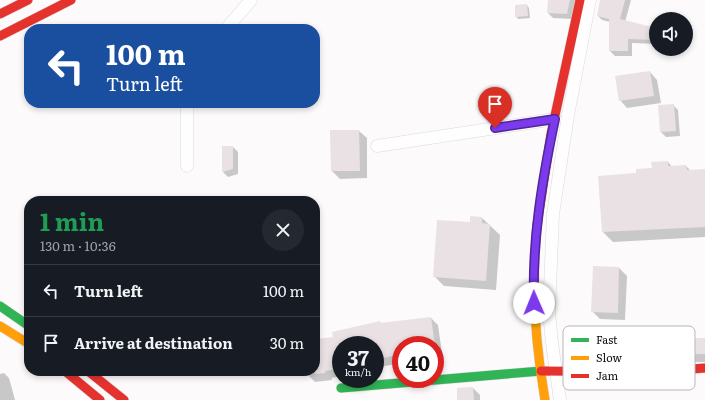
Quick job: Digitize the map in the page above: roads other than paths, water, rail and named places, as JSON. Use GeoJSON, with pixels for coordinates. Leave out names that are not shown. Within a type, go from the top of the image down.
{"type":"FeatureCollection","features":[{"type":"Feature","properties":{"kind":"main road"},"geometry":{"type":"LineString","coordinates":[[0,14],[28,0]]}},
{"type":"Feature","properties":{"kind":"main road"},"geometry":{"type":"LineString","coordinates":[[0,36],[71,0]]}},
{"type":"Feature","properties":{"kind":"main road"},"geometry":{"type":"LineString","coordinates":[[545,400],[536,347],[534,289],[536,248],[544,173],[580,0]]}},
{"type":"Feature","properties":{"kind":"main road"},"geometry":{"type":"LineString","coordinates":[[0,306],[24,323]]}},
{"type":"Feature","properties":{"kind":"main road"},"geometry":{"type":"LineString","coordinates":[[0,326],[24,341]]}},
{"type":"Feature","properties":{"kind":"main road"},"geometry":{"type":"LineString","coordinates":[[695,369],[705,368]]}},
{"type":"Feature","properties":{"kind":"main road"},"geometry":{"type":"LineString","coordinates":[[384,384],[539,371],[563,372]]}},
{"type":"Feature","properties":{"kind":"main road"},"geometry":{"type":"LineString","coordinates":[[71,376],[100,400]]}},
{"type":"Feature","properties":{"kind":"main road"},"geometry":{"type":"LineString","coordinates":[[94,376],[124,400]]}},
{"type":"Feature","properties":{"kind":"street"},"geometry":{"type":"LineString","coordinates":[[230,24],[251,0]]}},
{"type":"Feature","properties":{"kind":"street"},"geometry":{"type":"LineString","coordinates":[[560,400],[555,372],[549,312],[553,214],[569,108],[590,0]]}},
{"type":"Feature","properties":{"kind":"street"},"geometry":{"type":"LineString","coordinates":[[187,108],[187,166]]}},
{"type":"Feature","properties":{"kind":"street"},"geometry":{"type":"LineString","coordinates":[[377,146],[555,119]]}}]}
